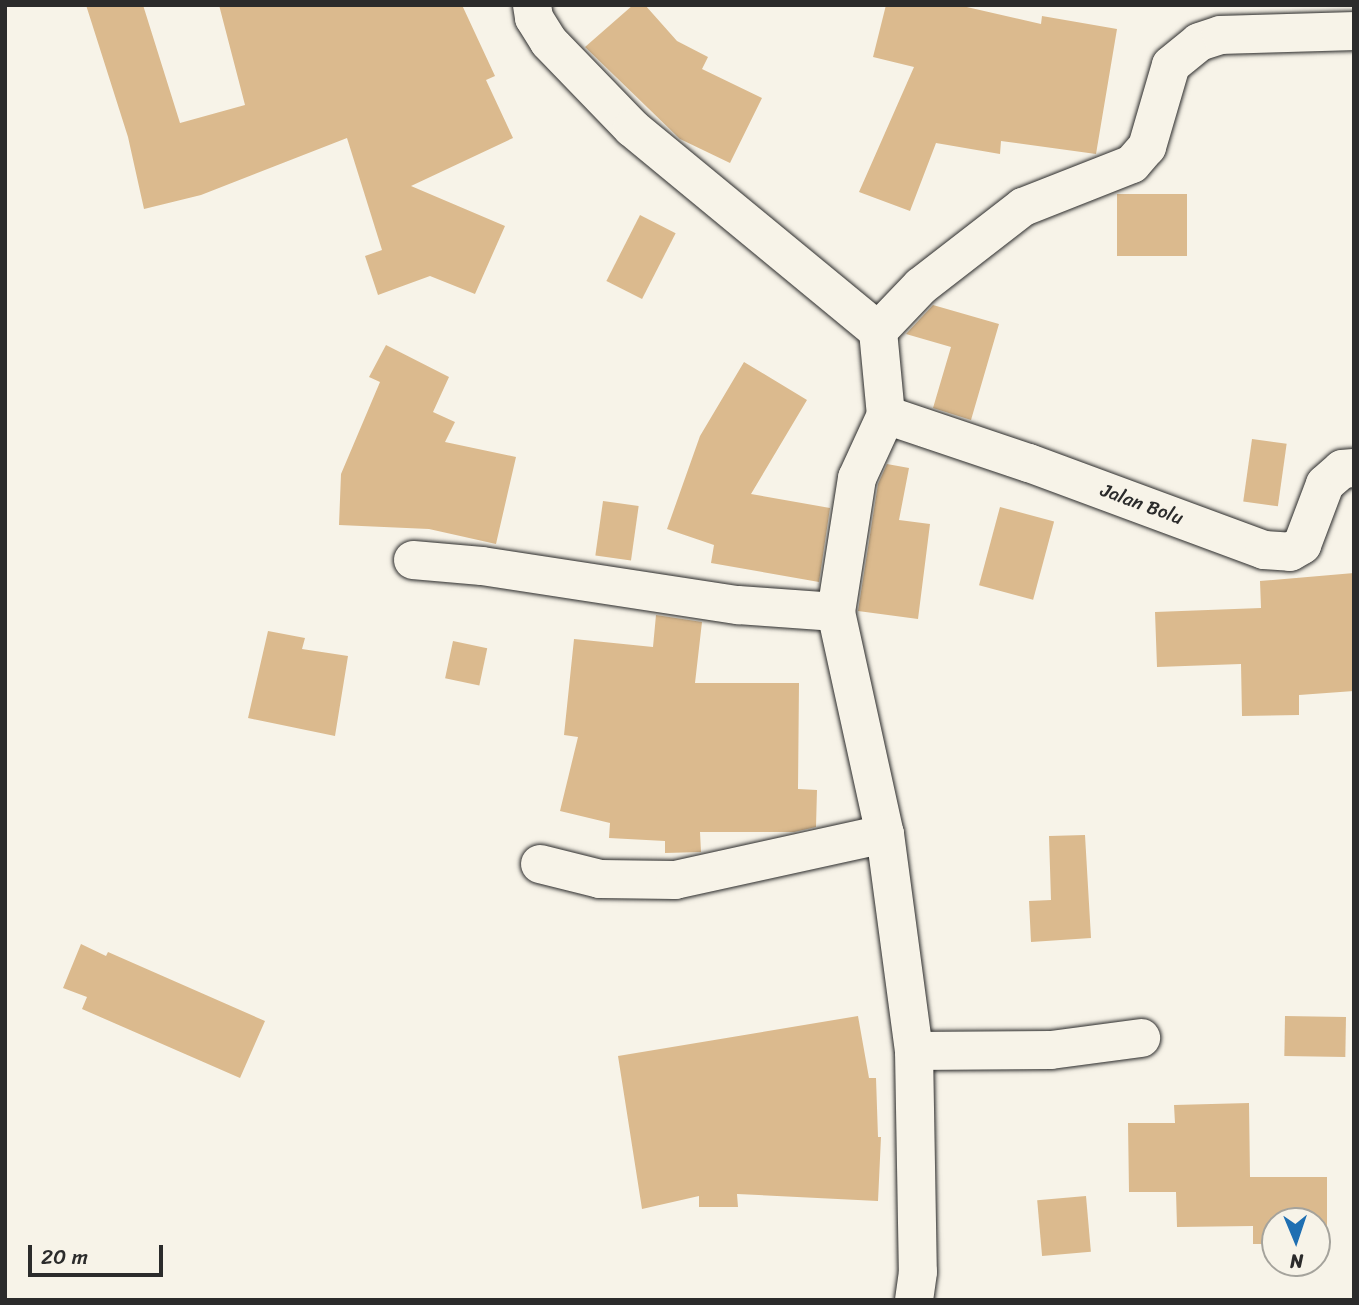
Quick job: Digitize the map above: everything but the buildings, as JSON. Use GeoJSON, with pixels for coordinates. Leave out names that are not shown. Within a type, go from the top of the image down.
{"type":"FeatureCollection","features":[{"type":"Feature","properties":{"kind":"street"},"geometry":{"type":"LineString","coordinates":[[532,5],[534,19],[549,42],[632,128],[878,331],[886,415],[857,478],[836,612],[885,834],[914,1051],[918,1272],[914,1300]]}},
{"type":"Feature","properties":{"kind":"street"},"geometry":{"type":"LineString","coordinates":[[878,331],[921,286],[1023,207],[1132,164],[1147,147],[1171,65],[1191,47],[1221,36],[1354,31]]}},
{"type":"Feature","properties":{"kind":"street","name":"Jalan Bolu"},"geometry":{"type":"LineString","coordinates":[[886,415],[1029,463],[1264,550],[1290,552],[1302,545],[1325,484],[1342,469],[1354,468]]}},
{"type":"Feature","properties":{"kind":"street"},"geometry":{"type":"LineString","coordinates":[[413,560],[482,566],[738,606],[836,612]]}},
{"type":"Feature","properties":{"kind":"street"},"geometry":{"type":"LineString","coordinates":[[540,864],[600,879],[675,880],[885,834]]}},
{"type":"Feature","properties":{"kind":"street"},"geometry":{"type":"LineString","coordinates":[[914,1051],[1051,1050],[1141,1038]]}}]}
